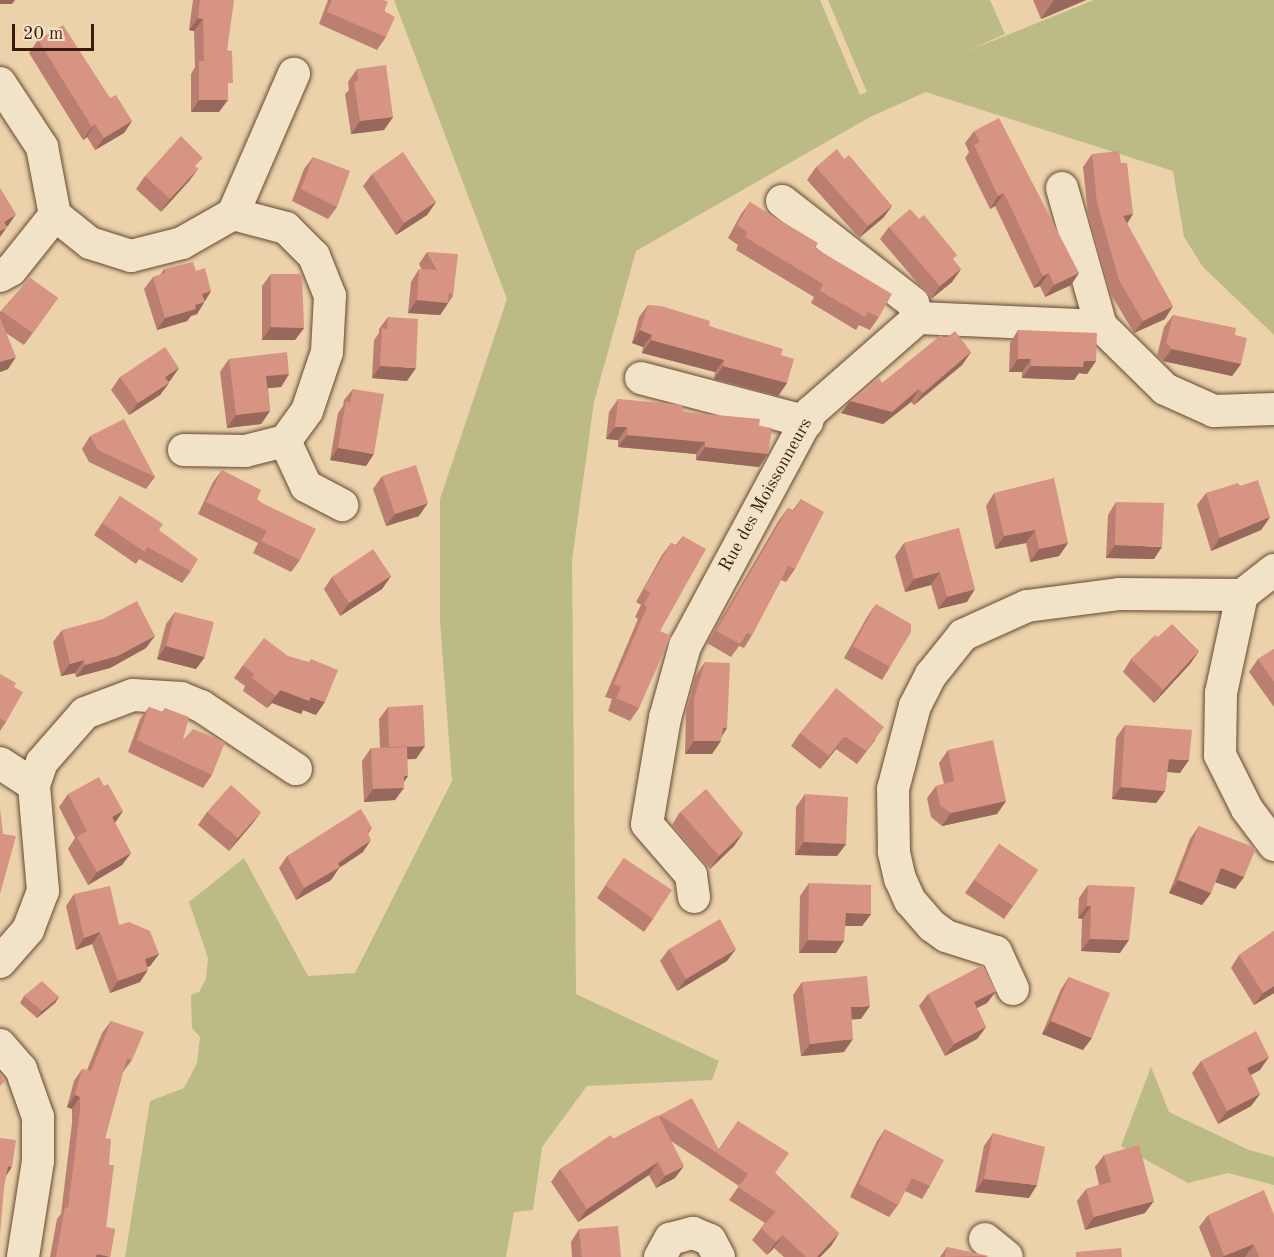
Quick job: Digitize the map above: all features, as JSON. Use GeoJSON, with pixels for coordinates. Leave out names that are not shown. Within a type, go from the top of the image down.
{"type":"FeatureCollection","features":[{"type":"Feature","properties":{"kind":"street"},"geometry":{"type":"LineString","coordinates":[[0,83],[42,147],[55,215],[90,243],[131,256],[182,243],[233,214],[294,74]]}},
{"type":"Feature","properties":{"kind":"street"},"geometry":{"type":"LineString","coordinates":[[1062,188],[1101,326],[1165,389],[1214,411],[1274,409]]}},
{"type":"Feature","properties":{"kind":"street"},"geometry":{"type":"LineString","coordinates":[[782,201],[913,303],[918,318],[1101,326]]}},
{"type":"Feature","properties":{"kind":"street"},"geometry":{"type":"LineString","coordinates":[[184,450],[245,451],[285,441],[307,411],[327,352],[330,296],[314,256],[286,228],[233,214]]}},
{"type":"Feature","properties":{"kind":"street"},"geometry":{"type":"LineString","coordinates":[[0,276],[11,270],[55,215]]}},
{"type":"Feature","properties":{"kind":"street","name":"Rue des Moissonneurs"},"geometry":{"type":"LineString","coordinates":[[694,897],[691,875],[647,824],[666,718],[685,646],[811,412],[918,318]]}},
{"type":"Feature","properties":{"kind":"street"},"geometry":{"type":"LineString","coordinates":[[641,378],[807,422]]}},
{"type":"Feature","properties":{"kind":"street"},"geometry":{"type":"LineString","coordinates":[[285,441],[306,486],[342,505]]}},
{"type":"Feature","properties":{"kind":"street"},"geometry":{"type":"LineString","coordinates":[[1013,990],[996,952],[946,936],[932,926],[910,901],[900,879],[894,852],[893,789],[915,705],[932,675],[963,635],[1027,606],[1120,594],[1242,595],[1274,570]]}},
{"type":"Feature","properties":{"kind":"street"},"geometry":{"type":"LineString","coordinates":[[1242,595],[1221,693],[1220,755],[1247,809],[1274,844]]}},
{"type":"Feature","properties":{"kind":"street"},"geometry":{"type":"LineString","coordinates":[[0,962],[28,930],[43,891],[34,784],[42,762],[68,728],[106,702],[133,695],[182,698],[201,706],[296,769]]}},
{"type":"Feature","properties":{"kind":"street"},"geometry":{"type":"LineString","coordinates":[[0,763],[34,784]]}},
{"type":"Feature","properties":{"kind":"street"},"geometry":{"type":"LineString","coordinates":[[0,1045],[21,1069],[38,1117],[38,1161],[22,1257]]}},
{"type":"Feature","properties":{"kind":"street"},"geometry":{"type":"LineString","coordinates":[[660,1257],[670,1239],[693,1233],[710,1240],[719,1257]]}},
{"type":"Feature","properties":{"kind":"shaded area"},"geometry":{"type":"Polygon","coordinates":[[[394,0],[820,0],[860,95],[867,92],[828,0],[990,0],[1005,34],[965,52],[1094,0],[1274,0],[1274,335],[1203,267],[1184,237],[1173,171],[926,92],[870,117],[636,251],[594,402],[572,560],[576,994],[719,1061],[712,1080],[587,1086],[542,1147],[533,1210],[514,1212],[506,1257],[125,1257],[150,1101],[184,1088],[197,1063],[200,1037],[192,1028],[191,995],[199,992],[206,979],[208,958],[189,902],[244,858],[308,976],[355,973],[452,781],[440,621],[440,499],[507,299],[394,0]]]}},
{"type":"Feature","properties":{"kind":"shaded area"},"geometry":{"type":"Polygon","coordinates":[[[1151,1067],[1169,1112],[1249,1150],[1274,1157],[1274,1185],[1228,1173],[1188,1183],[1121,1146],[1151,1067]]]}},
{"type":"Feature","properties":{"kind":"building"},"geometry":{"type":"Polygon","coordinates":[[[200,0],[234,1],[227,50],[232,51],[233,83],[228,83],[228,100],[199,100],[199,61],[204,61],[203,19],[198,18],[200,0]]]}},
{"type":"Feature","properties":{"kind":"building"},"geometry":{"type":"Polygon","coordinates":[[[332,0],[384,0],[388,2],[384,11],[395,17],[386,37],[327,12],[332,0]]]}},
{"type":"Feature","properties":{"kind":"building"},"geometry":{"type":"Polygon","coordinates":[[[63,25],[110,98],[116,95],[132,121],[104,138],[95,124],[92,127],[38,40],[63,25]]]}},
{"type":"Feature","properties":{"kind":"building"},"geometry":{"type":"Polygon","coordinates":[[[386,65],[393,117],[360,121],[354,82],[358,81],[357,69],[386,65]]]}},
{"type":"Feature","properties":{"kind":"building"},"geometry":{"type":"Polygon","coordinates":[[[999,118],[1079,273],[1054,285],[1049,273],[1043,276],[1004,193],[998,196],[974,145],[980,142],[974,131],[999,118]]]}},
{"type":"Feature","properties":{"kind":"building"},"geometry":{"type":"Polygon","coordinates":[[[181,136],[203,158],[195,166],[198,169],[170,199],[145,176],[181,136]]]}},
{"type":"Feature","properties":{"kind":"building"},"geometry":{"type":"Polygon","coordinates":[[[837,149],[844,159],[849,155],[892,206],[868,226],[816,167],[837,149]]]}},
{"type":"Feature","properties":{"kind":"building"},"geometry":{"type":"Polygon","coordinates":[[[1119,151],[1121,163],[1127,163],[1133,214],[1123,216],[1173,306],[1143,321],[1119,280],[1097,203],[1092,154],[1119,151]]]}},
{"type":"Feature","properties":{"kind":"building"},"geometry":{"type":"Polygon","coordinates":[[[403,152],[436,202],[404,223],[372,174],[403,152]]]}},
{"type":"Feature","properties":{"kind":"building"},"geometry":{"type":"Polygon","coordinates":[[[313,157],[350,171],[337,207],[301,189],[313,157]]]}},
{"type":"Feature","properties":{"kind":"building"},"geometry":{"type":"Polygon","coordinates":[[[0,188],[16,214],[4,222],[7,227],[0,231],[0,188]]]}},
{"type":"Feature","properties":{"kind":"building"},"geometry":{"type":"Polygon","coordinates":[[[750,202],[818,243],[815,248],[892,294],[879,317],[868,312],[865,317],[820,291],[823,284],[745,237],[747,232],[737,225],[750,202]]]}},
{"type":"Feature","properties":{"kind":"building"},"geometry":{"type":"Polygon","coordinates":[[[910,209],[919,219],[924,215],[957,255],[953,259],[961,269],[940,286],[889,227],[910,209]]]}},
{"type":"Feature","properties":{"kind":"building"},"geometry":{"type":"Polygon","coordinates":[[[427,252],[458,254],[453,296],[449,292],[448,303],[417,300],[419,269],[438,270],[427,252]]]}},
{"type":"Feature","properties":{"kind":"building"},"geometry":{"type":"Polygon","coordinates":[[[193,262],[196,271],[205,268],[211,291],[202,294],[205,302],[195,305],[196,309],[165,318],[153,277],[165,273],[164,269],[193,262]]]}},
{"type":"Feature","properties":{"kind":"building"},"geometry":{"type":"Polygon","coordinates":[[[271,274],[302,274],[304,328],[271,327],[271,274]]]}},
{"type":"Feature","properties":{"kind":"building"},"geometry":{"type":"Polygon","coordinates":[[[30,278],[58,298],[33,333],[1,311],[30,278]]]}},
{"type":"Feature","properties":{"kind":"building"},"geometry":{"type":"Polygon","coordinates":[[[648,305],[661,306],[710,321],[709,326],[783,349],[781,355],[794,359],[787,383],[723,366],[724,360],[651,340],[652,335],[640,330],[648,305]]]}},
{"type":"Feature","properties":{"kind":"building"},"geometry":{"type":"Polygon","coordinates":[[[1173,315],[1236,328],[1235,335],[1247,338],[1241,364],[1172,349],[1166,343],[1173,315]]]}},
{"type":"Feature","properties":{"kind":"building"},"geometry":{"type":"Polygon","coordinates":[[[388,317],[418,319],[416,368],[380,366],[382,328],[387,329],[388,317]]]}},
{"type":"Feature","properties":{"kind":"building"},"geometry":{"type":"Polygon","coordinates":[[[0,318],[16,357],[0,362],[0,318]]]}},
{"type":"Feature","properties":{"kind":"building"},"geometry":{"type":"Polygon","coordinates":[[[1018,330],[1097,333],[1096,361],[1084,361],[1083,367],[1031,366],[1031,359],[1018,359],[1018,330]]]}},
{"type":"Feature","properties":{"kind":"building"},"geometry":{"type":"Polygon","coordinates":[[[955,331],[971,352],[923,393],[919,389],[892,412],[850,401],[879,378],[882,383],[941,335],[945,339],[955,331]]]}},
{"type":"Feature","properties":{"kind":"building"},"geometry":{"type":"Polygon","coordinates":[[[165,347],[179,368],[165,377],[169,383],[138,403],[120,377],[165,347]]]}},
{"type":"Feature","properties":{"kind":"building"},"geometry":{"type":"Polygon","coordinates":[[[287,352],[289,374],[266,376],[270,411],[236,415],[229,359],[287,352]]]}},
{"type":"Feature","properties":{"kind":"building"},"geometry":{"type":"Polygon","coordinates":[[[353,389],[384,394],[374,454],[338,448],[346,401],[350,403],[353,389]]]}},
{"type":"Feature","properties":{"kind":"building"},"geometry":{"type":"Polygon","coordinates":[[[618,399],[683,405],[683,412],[760,419],[759,426],[772,428],[768,454],[705,447],[705,442],[627,435],[627,427],[615,427],[618,399]]]}},
{"type":"Feature","properties":{"kind":"building"},"geometry":{"type":"Polygon","coordinates":[[[124,419],[155,477],[98,450],[90,436],[124,419]]]}},
{"type":"Feature","properties":{"kind":"building"},"geometry":{"type":"Polygon","coordinates":[[[416,465],[428,503],[395,514],[382,476],[416,465]]]}},
{"type":"Feature","properties":{"kind":"building"},"geometry":{"type":"Polygon","coordinates":[[[222,470],[261,490],[257,499],[262,503],[316,529],[300,560],[261,541],[267,531],[206,502],[222,470]]]}},
{"type":"Feature","properties":{"kind":"building"},"geometry":{"type":"Polygon","coordinates":[[[1054,478],[1068,543],[1039,549],[1035,530],[1004,536],[994,493],[1054,478]]]}},
{"type":"Feature","properties":{"kind":"building"},"geometry":{"type":"Polygon","coordinates":[[[1258,480],[1270,517],[1220,538],[1206,493],[1238,483],[1240,486],[1258,480]]]}},
{"type":"Feature","properties":{"kind":"building"},"geometry":{"type":"Polygon","coordinates":[[[120,496],[163,524],[159,530],[198,559],[191,571],[147,547],[145,552],[102,523],[120,496]]]}},
{"type":"Feature","properties":{"kind":"building"},"geometry":{"type":"Polygon","coordinates":[[[801,499],[824,512],[795,569],[788,566],[752,635],[747,633],[740,644],[716,631],[788,508],[794,511],[801,499]]]}},
{"type":"Feature","properties":{"kind":"building"},"geometry":{"type":"Polygon","coordinates":[[[1116,502],[1164,503],[1162,547],[1115,545],[1116,502]]]}},
{"type":"Feature","properties":{"kind":"building"},"geometry":{"type":"Polygon","coordinates":[[[959,528],[975,589],[947,597],[940,572],[914,579],[904,543],[959,528]]]}},
{"type":"Feature","properties":{"kind":"building"},"geometry":{"type":"Polygon","coordinates":[[[683,536],[706,549],[660,631],[671,636],[639,708],[616,698],[621,687],[614,684],[647,607],[644,605],[650,593],[644,589],[671,543],[677,546],[683,536]]]}},
{"type":"Feature","properties":{"kind":"building"},"geometry":{"type":"Polygon","coordinates":[[[373,549],[391,576],[349,603],[332,577],[373,549]]]}},
{"type":"Feature","properties":{"kind":"building"},"geometry":{"type":"Polygon","coordinates":[[[137,601],[155,636],[118,656],[85,665],[84,660],[70,664],[62,630],[103,619],[137,601]]]}},
{"type":"Feature","properties":{"kind":"building"},"geometry":{"type":"Polygon","coordinates":[[[876,604],[911,624],[911,632],[890,667],[853,646],[876,604]]]}},
{"type":"Feature","properties":{"kind":"building"},"geometry":{"type":"Polygon","coordinates":[[[175,612],[214,622],[205,657],[166,646],[175,612]]]}},
{"type":"Feature","properties":{"kind":"building"},"geometry":{"type":"Polygon","coordinates":[[[1172,624],[1199,651],[1163,690],[1131,659],[1155,635],[1158,637],[1172,624]]]}},
{"type":"Feature","properties":{"kind":"building"},"geometry":{"type":"Polygon","coordinates":[[[264,638],[288,656],[309,662],[311,659],[338,670],[325,702],[311,697],[309,701],[280,690],[276,696],[252,678],[254,674],[243,665],[264,638]]]}},
{"type":"Feature","properties":{"kind":"building"},"geometry":{"type":"Polygon","coordinates":[[[1274,649],[1274,682],[1258,659],[1274,649]]]}},
{"type":"Feature","properties":{"kind":"building"},"geometry":{"type":"Polygon","coordinates":[[[705,662],[730,663],[727,728],[723,728],[721,741],[694,741],[694,698],[705,662]]]}},
{"type":"Feature","properties":{"kind":"building"},"geometry":{"type":"Polygon","coordinates":[[[0,674],[16,683],[14,687],[23,692],[6,722],[0,718],[0,674]]]}},
{"type":"Feature","properties":{"kind":"building"},"geometry":{"type":"Polygon","coordinates":[[[836,688],[884,727],[866,751],[845,736],[829,756],[800,733],[836,688]]]}},
{"type":"Feature","properties":{"kind":"building"},"geometry":{"type":"Polygon","coordinates":[[[423,705],[425,746],[389,747],[388,707],[423,705]]]}},
{"type":"Feature","properties":{"kind":"building"},"geometry":{"type":"Polygon","coordinates":[[[149,707],[163,712],[165,708],[189,717],[183,740],[193,729],[225,742],[212,775],[137,740],[149,707]]]}},
{"type":"Feature","properties":{"kind":"building"},"geometry":{"type":"Polygon","coordinates":[[[1125,725],[1192,730],[1189,760],[1169,759],[1165,791],[1121,787],[1125,725]]]}},
{"type":"Feature","properties":{"kind":"building"},"geometry":{"type":"Polygon","coordinates":[[[993,740],[1006,801],[951,813],[940,805],[936,786],[954,781],[948,750],[993,740]]]}},
{"type":"Feature","properties":{"kind":"building"},"geometry":{"type":"Polygon","coordinates":[[[407,747],[408,776],[404,776],[404,788],[373,789],[371,748],[407,747]]]}},
{"type":"Feature","properties":{"kind":"building"},"geometry":{"type":"Polygon","coordinates":[[[99,777],[104,786],[108,784],[123,811],[112,817],[131,853],[97,872],[77,837],[87,831],[68,794],[99,777]]]}},
{"type":"Feature","properties":{"kind":"building"},"geometry":{"type":"Polygon","coordinates":[[[231,785],[261,812],[238,838],[207,812],[231,785]]]}},
{"type":"Feature","properties":{"kind":"building"},"geometry":{"type":"Polygon","coordinates":[[[706,789],[743,833],[719,856],[680,812],[706,789]]]}},
{"type":"Feature","properties":{"kind":"building"},"geometry":{"type":"Polygon","coordinates":[[[805,794],[848,797],[846,844],[804,842],[805,794]]]}},
{"type":"Feature","properties":{"kind":"building"},"geometry":{"type":"Polygon","coordinates":[[[0,808],[3,834],[16,836],[0,894],[0,808]]]}},
{"type":"Feature","properties":{"kind":"building"},"geometry":{"type":"Polygon","coordinates":[[[361,809],[372,828],[367,831],[371,840],[338,863],[340,867],[304,888],[287,856],[361,809]]]}},
{"type":"Feature","properties":{"kind":"building"},"geometry":{"type":"Polygon","coordinates":[[[1199,826],[1256,848],[1244,877],[1221,868],[1211,893],[1178,880],[1199,826]]]}},
{"type":"Feature","properties":{"kind":"building"},"geometry":{"type":"Polygon","coordinates":[[[999,844],[1038,870],[1013,906],[974,880],[999,844]]]}},
{"type":"Feature","properties":{"kind":"building"},"geometry":{"type":"Polygon","coordinates":[[[624,858],[672,890],[653,919],[605,885],[624,858]]]}},
{"type":"Feature","properties":{"kind":"building"},"geometry":{"type":"Polygon","coordinates":[[[809,883],[871,885],[871,914],[846,913],[844,941],[808,940],[809,883]]]}},
{"type":"Feature","properties":{"kind":"building"},"geometry":{"type":"Polygon","coordinates":[[[1088,885],[1135,887],[1129,940],[1090,939],[1091,906],[1087,906],[1088,885]]]}},
{"type":"Feature","properties":{"kind":"building"},"geometry":{"type":"Polygon","coordinates":[[[110,886],[119,925],[129,922],[150,931],[159,954],[145,959],[148,970],[118,981],[100,932],[84,938],[74,894],[110,886]]]}},
{"type":"Feature","properties":{"kind":"building"},"geometry":{"type":"Polygon","coordinates":[[[720,919],[736,949],[686,979],[669,949],[720,919]]]}},
{"type":"Feature","properties":{"kind":"building"},"geometry":{"type":"Polygon","coordinates":[[[1274,931],[1274,986],[1263,993],[1239,955],[1274,931]]]}},
{"type":"Feature","properties":{"kind":"building"},"geometry":{"type":"Polygon","coordinates":[[[983,965],[996,991],[974,1002],[986,1027],[954,1044],[928,994],[983,965]]]}},
{"type":"Feature","properties":{"kind":"building"},"geometry":{"type":"Polygon","coordinates":[[[867,976],[870,1006],[851,1007],[853,1039],[810,1044],[802,982],[867,976]]]}},
{"type":"Feature","properties":{"kind":"building"},"geometry":{"type":"Polygon","coordinates":[[[1069,977],[1110,993],[1092,1038],[1051,1021],[1069,977]]]}},
{"type":"Feature","properties":{"kind":"building"},"geometry":{"type":"Polygon","coordinates":[[[42,981],[59,997],[42,1011],[24,996],[42,981]]]}},
{"type":"Feature","properties":{"kind":"building"},"geometry":{"type":"Polygon","coordinates":[[[111,1021],[144,1032],[132,1060],[127,1058],[105,1138],[111,1139],[109,1165],[114,1165],[106,1227],[115,1229],[110,1257],[97,1254],[96,1257],[56,1257],[65,1207],[68,1208],[80,1111],[80,1097],[75,1095],[82,1069],[91,1071],[111,1021]]]}},
{"type":"Feature","properties":{"kind":"building"},"geometry":{"type":"Polygon","coordinates":[[[1256,1031],[1269,1057],[1247,1068],[1260,1094],[1227,1111],[1201,1061],[1256,1031]]]}},
{"type":"Feature","properties":{"kind":"building"},"geometry":{"type":"Polygon","coordinates":[[[0,1074],[5,1081],[0,1086],[0,1074]]]}},
{"type":"Feature","properties":{"kind":"building"},"geometry":{"type":"Polygon","coordinates":[[[692,1098],[719,1150],[738,1121],[789,1153],[775,1173],[839,1233],[817,1257],[806,1257],[783,1235],[776,1242],[761,1228],[776,1212],[738,1187],[748,1174],[660,1115],[692,1098]]]}},
{"type":"Feature","properties":{"kind":"building"},"geometry":{"type":"Polygon","coordinates":[[[658,1115],[684,1166],[665,1176],[658,1162],[587,1209],[560,1169],[611,1135],[613,1139],[658,1115]]]}},
{"type":"Feature","properties":{"kind":"building"},"geometry":{"type":"Polygon","coordinates":[[[885,1129],[944,1160],[930,1186],[912,1178],[898,1205],[859,1184],[885,1129]]]}},
{"type":"Feature","properties":{"kind":"building"},"geometry":{"type":"Polygon","coordinates":[[[993,1133],[1045,1147],[1037,1185],[984,1179],[993,1133]]]}},
{"type":"Feature","properties":{"kind":"building"},"geometry":{"type":"Polygon","coordinates":[[[0,1138],[16,1140],[12,1167],[8,1166],[4,1188],[0,1235],[0,1138]]]}},
{"type":"Feature","properties":{"kind":"building"},"geometry":{"type":"Polygon","coordinates":[[[1139,1145],[1154,1201],[1094,1217],[1086,1189],[1111,1182],[1104,1155],[1139,1145]]]}},
{"type":"Feature","properties":{"kind":"building"},"geometry":{"type":"Polygon","coordinates":[[[1264,1190],[1274,1215],[1274,1257],[1259,1257],[1254,1244],[1224,1256],[1208,1215],[1264,1190]]]}},
{"type":"Feature","properties":{"kind":"building"},"geometry":{"type":"Polygon","coordinates":[[[618,1226],[621,1257],[582,1257],[579,1229],[618,1226]]]}},
{"type":"Feature","properties":{"kind":"building"},"geometry":{"type":"Polygon","coordinates":[[[947,1247],[989,1256],[945,1257],[947,1247]]]}},
{"type":"Feature","properties":{"kind":"building"},"geometry":{"type":"Polygon","coordinates":[[[1121,1248],[1122,1257],[1076,1257],[1076,1252],[1121,1248]]]}}]}
